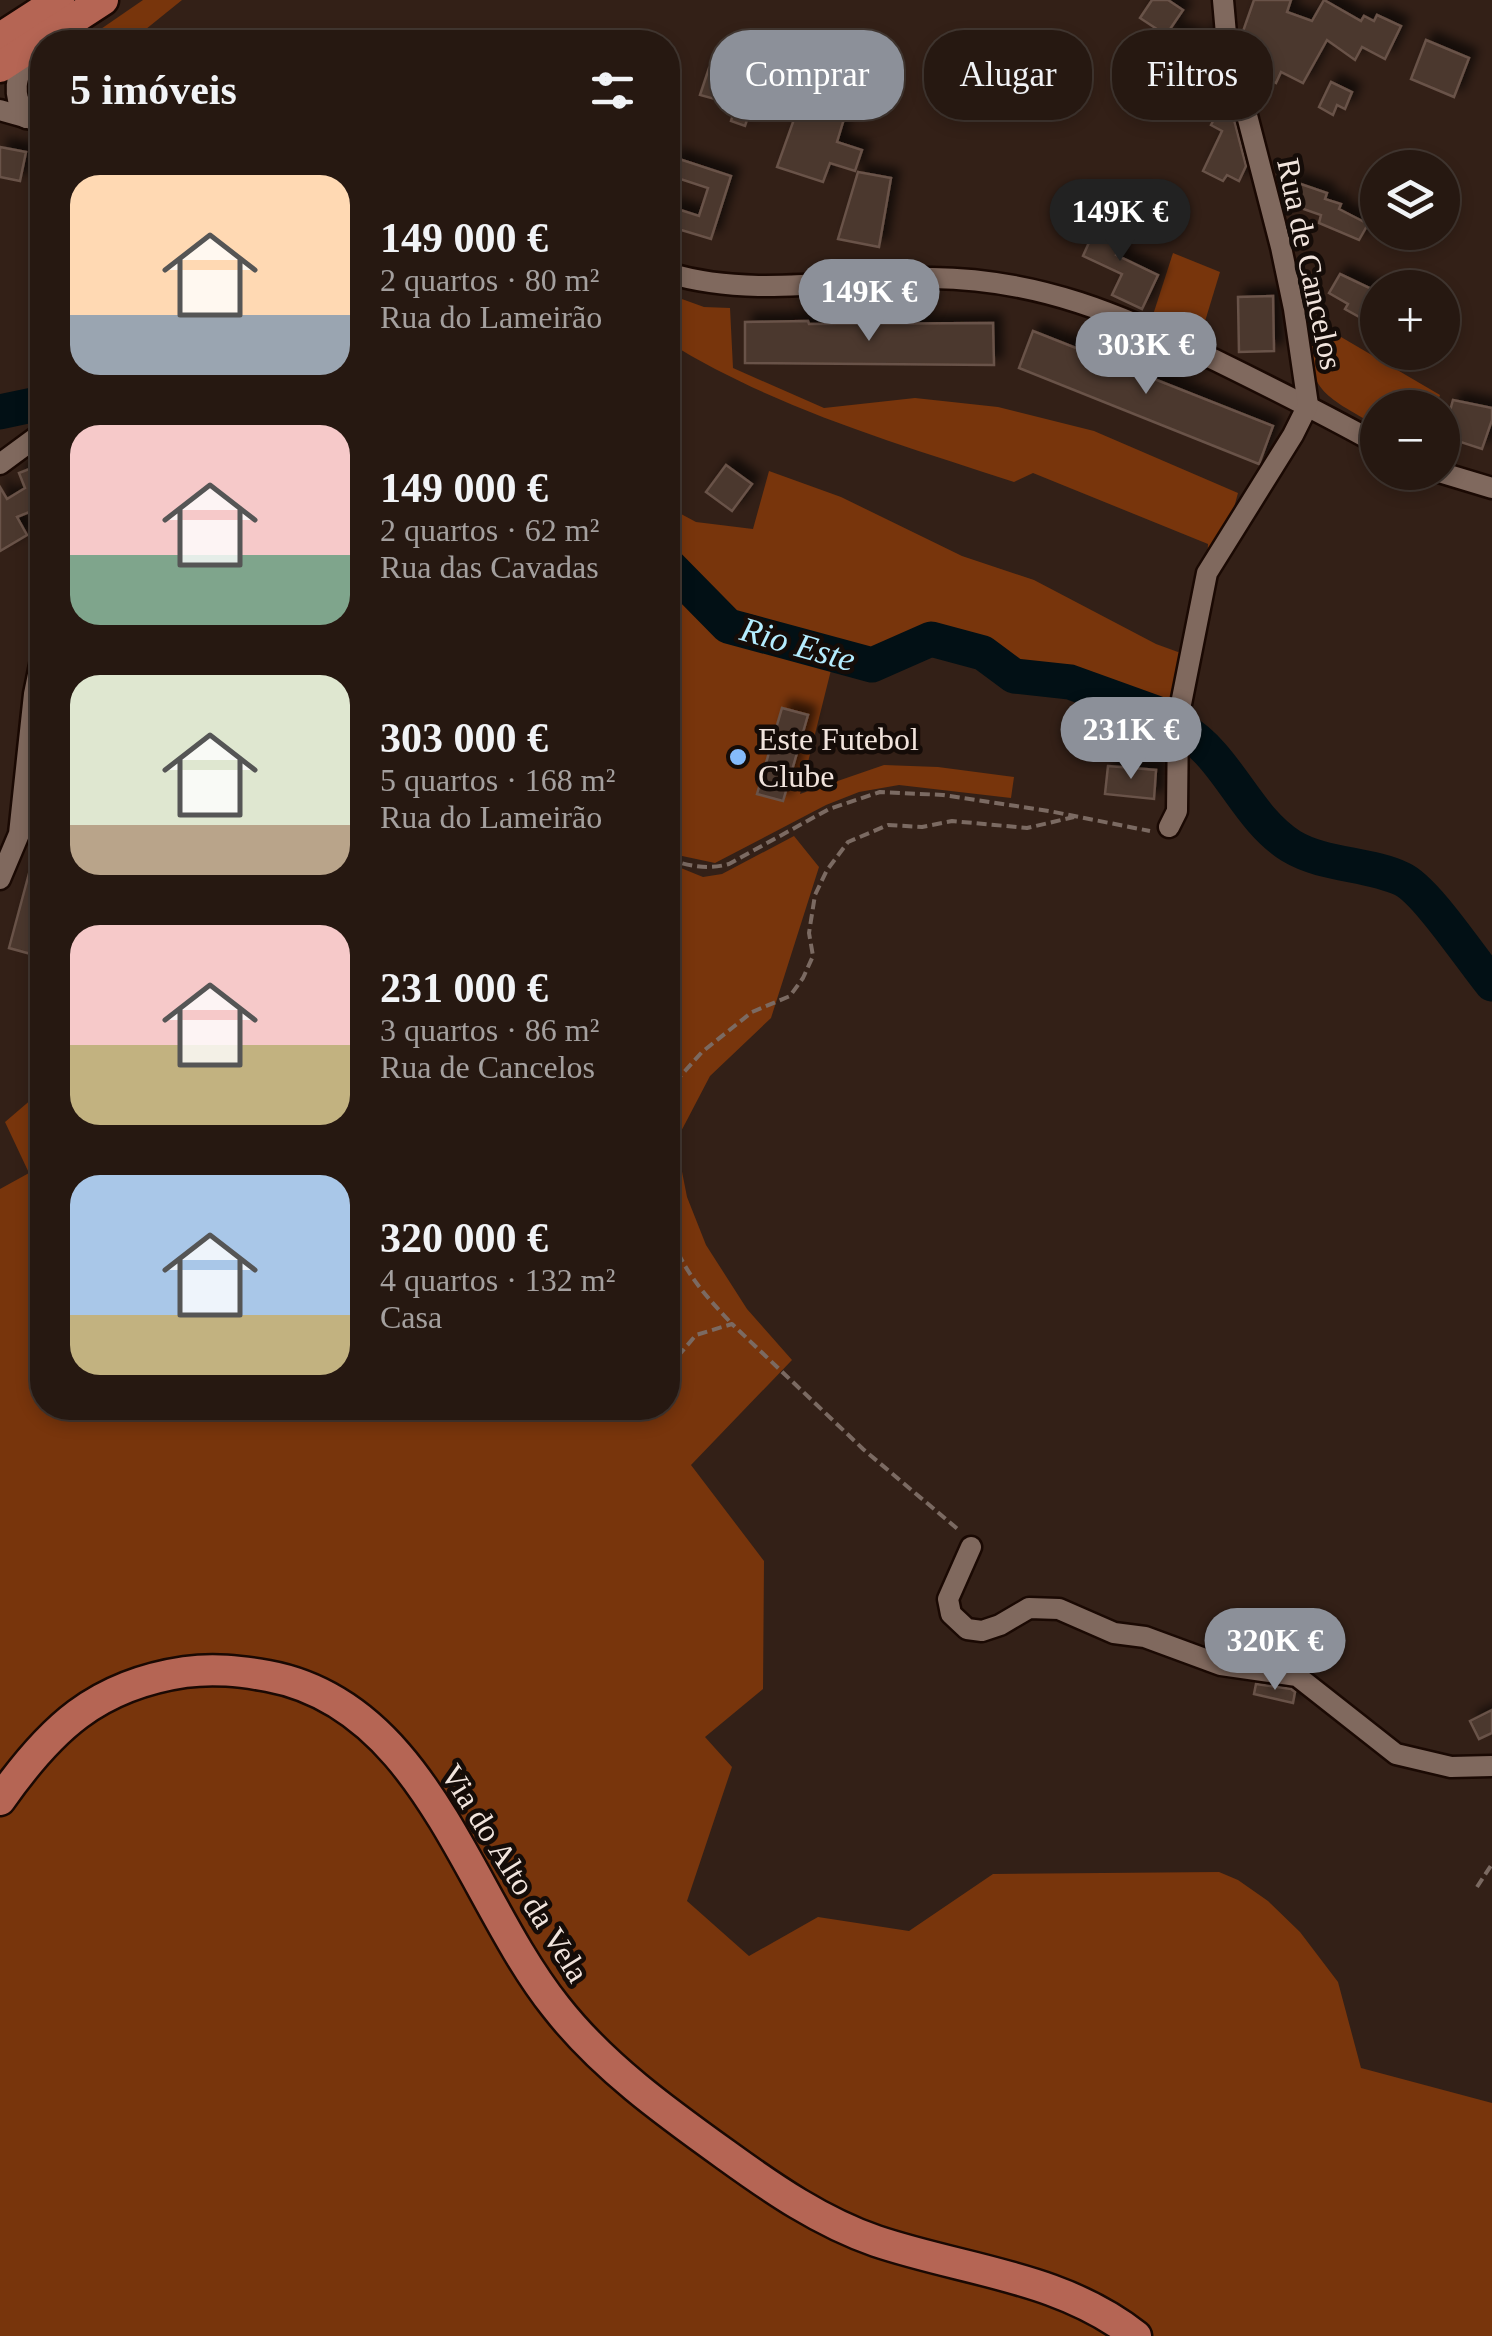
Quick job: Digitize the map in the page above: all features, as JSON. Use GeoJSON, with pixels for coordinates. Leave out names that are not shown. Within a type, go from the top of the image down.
{"type":"FeatureCollection","features":[{"type":"Feature","properties":{"kind":"main road"},"geometry":{"type":"LineString","coordinates":[[0,38],[59,0]]}},
{"type":"Feature","properties":{"kind":"main road"},"geometry":{"type":"LineString","coordinates":[[56,30],[104,0]]}},
{"type":"Feature","properties":{"kind":"main road"},"geometry":{"type":"LineString","coordinates":[[0,67],[29,47]]}},
{"type":"Feature","properties":{"kind":"main road","name":"Via do Alto da Vela"},"geometry":{"type":"LineString","coordinates":[[0,1800],[42,1743],[111,1692],[184,1672],[236,1670],[308,1688],[354,1714],[407,1765],[538,1984],[578,2034],[621,2075],[764,2182],[840,2227],[924,2255],[1048,2286],[1100,2311],[1136,2336]]}},
{"type":"Feature","properties":{"kind":"street","name":"Rua de Cancelos"},"geometry":{"type":"LineString","coordinates":[[1169,827],[1176,811],[1178,719],[1207,572],[1308,405],[1294,309],[1226,34],[1223,0]]}},
{"type":"Feature","properties":{"kind":"street"},"geometry":{"type":"LineString","coordinates":[[29,47],[15,84],[17,102],[30,110]]}},
{"type":"Feature","properties":{"kind":"street"},"geometry":{"type":"LineString","coordinates":[[0,110],[30,114]]}},
{"type":"Feature","properties":{"kind":"street"},"geometry":{"type":"LineString","coordinates":[[680,276],[721,286],[759,287],[932,278],[1003,284],[1078,300],[1148,328],[1360,434]]}},
{"type":"Feature","properties":{"kind":"street"},"geometry":{"type":"LineString","coordinates":[[0,464],[30,443]]}},
{"type":"Feature","properties":{"kind":"street"},"geometry":{"type":"LineString","coordinates":[[1460,478],[1492,488]]}},
{"type":"Feature","properties":{"kind":"street"},"geometry":{"type":"LineString","coordinates":[[0,879],[20,834],[30,734]]}},
{"type":"Feature","properties":{"kind":"street"},"geometry":{"type":"LineString","coordinates":[[972,1547],[948,1598],[951,1614],[967,1629],[982,1631],[1029,1608],[1059,1609],[1114,1633],[1145,1636],[1221,1665],[1297,1676],[1396,1754],[1451,1766],[1492,1766]]}},
{"type":"Feature","properties":{"kind":"path"},"geometry":{"type":"LineString","coordinates":[[680,862],[698,867],[729,864],[829,810],[880,792],[921,792],[1145,830],[1169,827]]}},
{"type":"Feature","properties":{"kind":"path"},"geometry":{"type":"LineString","coordinates":[[680,1077],[702,1052],[752,1012],[790,996],[803,978],[813,956],[810,933],[815,895],[827,870],[848,842],[888,825],[922,826],[952,821],[1027,828],[1074,817]]}},
{"type":"Feature","properties":{"kind":"path"},"geometry":{"type":"LineString","coordinates":[[680,1260],[697,1286],[732,1324],[863,1449],[955,1524],[972,1547]]}},
{"type":"Feature","properties":{"kind":"path"},"geometry":{"type":"LineString","coordinates":[[680,1354],[696,1335],[732,1324]]}},
{"type":"Feature","properties":{"kind":"path"},"geometry":{"type":"LineString","coordinates":[[1477,1887],[1492,1864]]}},
{"type":"Feature","properties":{"kind":"shaded area"},"geometry":{"type":"Polygon","coordinates":[[[143,0],[182,0],[145,30],[99,30],[143,0]]]}},
{"type":"Feature","properties":{"kind":"shaded area"},"geometry":{"type":"Polygon","coordinates":[[[1173,253],[1220,272],[1199,341],[1152,318],[1173,253]]]}},
{"type":"Feature","properties":{"kind":"shaded area"},"geometry":{"type":"Polygon","coordinates":[[[680,298],[704,307],[730,308],[733,368],[824,408],[915,398],[998,407],[1094,431],[1238,493],[1232,515],[1207,560],[1208,544],[1033,473],[1014,482],[881,438],[793,405],[680,349],[680,298]]]}},
{"type":"Feature","properties":{"kind":"shaded area"},"geometry":{"type":"Polygon","coordinates":[[[1312,320],[1360,348],[1360,370],[1397,370],[1431,390],[1360,390],[1360,416],[1331,398],[1315,378],[1307,324],[1312,320]]]}},
{"type":"Feature","properties":{"kind":"shaded area"},"geometry":{"type":"Polygon","coordinates":[[[769,471],[841,497],[962,556],[1034,580],[1156,644],[1178,652],[1187,648],[1175,714],[1082,678],[1017,668],[989,650],[933,633],[871,658],[731,621],[680,568],[680,513],[696,522],[753,529],[769,471]]]}},
{"type":"Feature","properties":{"kind":"shaded area","name":"Este Futebol Clube"},"geometry":{"type":"Polygon","coordinates":[[[680,587],[726,633],[833,662],[800,794],[884,765],[1014,777],[1011,798],[899,785],[859,792],[715,863],[680,856],[680,587]]]}},
{"type":"Feature","properties":{"kind":"shaded area"},"geometry":{"type":"Polygon","coordinates":[[[794,836],[819,867],[771,1018],[710,1076],[680,1133],[680,868],[703,877],[722,874],[794,836]]]}},
{"type":"Feature","properties":{"kind":"shaded area"},"geometry":{"type":"Polygon","coordinates":[[[30,1101],[30,1420],[680,1420],[680,1161],[687,1197],[706,1245],[747,1309],[792,1360],[691,1465],[764,1561],[763,1689],[705,1737],[732,1767],[687,1901],[749,1956],[818,1917],[909,1931],[993,1874],[1219,1872],[1238,1880],[1268,1901],[1300,1932],[1338,1982],[1361,2068],[1492,2103],[1492,2336],[0,2336],[0,1189],[29,1173],[5,1122],[30,1101]]]}},
{"type":"Feature","properties":{"kind":"building"},"geometry":{"type":"Polygon","coordinates":[[[1152,0],[1168,0],[1183,10],[1169,30],[1158,30],[1140,18],[1152,0]]]}},
{"type":"Feature","properties":{"kind":"building"},"geometry":{"type":"Polygon","coordinates":[[[1254,0],[1291,0],[1287,12],[1312,21],[1324,0],[1361,21],[1364,16],[1374,21],[1377,15],[1401,26],[1385,59],[1362,47],[1355,60],[1327,40],[1303,83],[1281,72],[1276,83],[1273,81],[1273,30],[1243,30],[1254,0]]]}},
{"type":"Feature","properties":{"kind":"building"},"geometry":{"type":"Polygon","coordinates":[[[1426,40],[1469,58],[1454,97],[1411,79],[1426,40]]]}},
{"type":"Feature","properties":{"kind":"building"},"geometry":{"type":"Polygon","coordinates":[[[709,68],[710,68],[710,98],[700,95],[709,68]]]}},
{"type":"Feature","properties":{"kind":"building"},"geometry":{"type":"Polygon","coordinates":[[[1331,82],[1352,92],[1345,109],[1337,105],[1333,115],[1319,107],[1331,82]]]}},
{"type":"Feature","properties":{"kind":"building"},"geometry":{"type":"Polygon","coordinates":[[[794,120],[844,120],[837,142],[862,150],[855,171],[830,163],[823,182],[777,167],[794,120]]]}},
{"type":"Feature","properties":{"kind":"building"},"geometry":{"type":"Polygon","coordinates":[[[1214,120],[1234,120],[1246,166],[1239,181],[1227,175],[1223,181],[1203,171],[1222,131],[1211,125],[1214,120]]]}},
{"type":"Feature","properties":{"kind":"building"},"geometry":{"type":"Polygon","coordinates":[[[0,147],[26,152],[20,181],[0,177],[0,147]]]}},
{"type":"Feature","properties":{"kind":"building"},"geometry":{"type":"Polygon","coordinates":[[[680,159],[731,176],[711,239],[680,230],[680,210],[699,216],[708,188],[680,179],[680,159]]]}},
{"type":"Feature","properties":{"kind":"building"},"geometry":{"type":"Polygon","coordinates":[[[858,172],[891,178],[879,247],[838,239],[858,172]]]}},
{"type":"Feature","properties":{"kind":"building"},"geometry":{"type":"Polygon","coordinates":[[[1292,181],[1327,193],[1325,199],[1341,204],[1339,209],[1360,220],[1360,238],[1319,223],[1321,215],[1286,203],[1292,181]]]}},
{"type":"Feature","properties":{"kind":"building"},"geometry":{"type":"Polygon","coordinates":[[[1100,218],[1127,231],[1116,255],[1158,275],[1142,309],[1112,295],[1122,274],[1083,256],[1100,218]]]}},
{"type":"Feature","properties":{"kind":"building"},"geometry":{"type":"Polygon","coordinates":[[[1340,274],[1360,283],[1360,317],[1345,309],[1348,304],[1329,293],[1340,274]]]}},
{"type":"Feature","properties":{"kind":"building"},"geometry":{"type":"Polygon","coordinates":[[[1273,296],[1274,351],[1239,352],[1238,297],[1273,296]]]}},
{"type":"Feature","properties":{"kind":"building"},"geometry":{"type":"Polygon","coordinates":[[[745,322],[993,323],[994,365],[745,363],[745,322]]]}},
{"type":"Feature","properties":{"kind":"building"},"geometry":{"type":"Polygon","coordinates":[[[1033,331],[1273,426],[1259,464],[1019,368],[1033,331]]]}},
{"type":"Feature","properties":{"kind":"building"},"geometry":{"type":"Polygon","coordinates":[[[1460,401],[1492,408],[1482,449],[1461,442],[1460,446],[1460,401]]]}},
{"type":"Feature","properties":{"kind":"building"},"geometry":{"type":"Polygon","coordinates":[[[726,465],[752,484],[732,511],[706,492],[726,465]]]}},
{"type":"Feature","properties":{"kind":"building"},"geometry":{"type":"Polygon","coordinates":[[[30,469],[30,512],[17,517],[27,535],[0,551],[0,487],[7,499],[25,488],[19,473],[30,469]]]}},
{"type":"Feature","properties":{"kind":"building"},"geometry":{"type":"Polygon","coordinates":[[[782,708],[808,715],[783,801],[757,794],[782,708]]]}},
{"type":"Feature","properties":{"kind":"building"},"geometry":{"type":"Polygon","coordinates":[[[1108,766],[1156,770],[1154,799],[1105,794],[1108,766]]]}},
{"type":"Feature","properties":{"kind":"building"},"geometry":{"type":"Polygon","coordinates":[[[30,870],[30,954],[9,948],[30,870]]]}},
{"type":"Feature","properties":{"kind":"building"},"geometry":{"type":"Polygon","coordinates":[[[1256,1684],[1291,1689],[1295,1692],[1293,1703],[1254,1694],[1256,1684]]]}},
{"type":"Feature","properties":{"kind":"building"},"geometry":{"type":"Polygon","coordinates":[[[1492,1710],[1492,1733],[1479,1739],[1470,1721],[1492,1710]]]}},
{"type":"Feature","properties":{"kind":"waterway","name":"Rio Este"},"geometry":{"type":"LineString","coordinates":[[0,412],[30,406]]}},
{"type":"Feature","properties":{"kind":"waterway","name":"Rio Este"},"geometry":{"type":"LineString","coordinates":[[680,577],[728,626],[872,665],[931,639],[983,653],[1014,676],[1070,682],[1156,713],[1170,723]]}},
{"type":"Feature","properties":{"kind":"waterway","name":"Rio Este"},"geometry":{"type":"LineString","coordinates":[[1181,729],[1212,755],[1261,819],[1291,846],[1317,857],[1389,874],[1412,886],[1492,984]]}},
{"type":"Feature","properties":{"kind":"place","name":"Este Futebol Clube"},"geometry":{"type":"Point","coordinates":[738,757]}}]}
